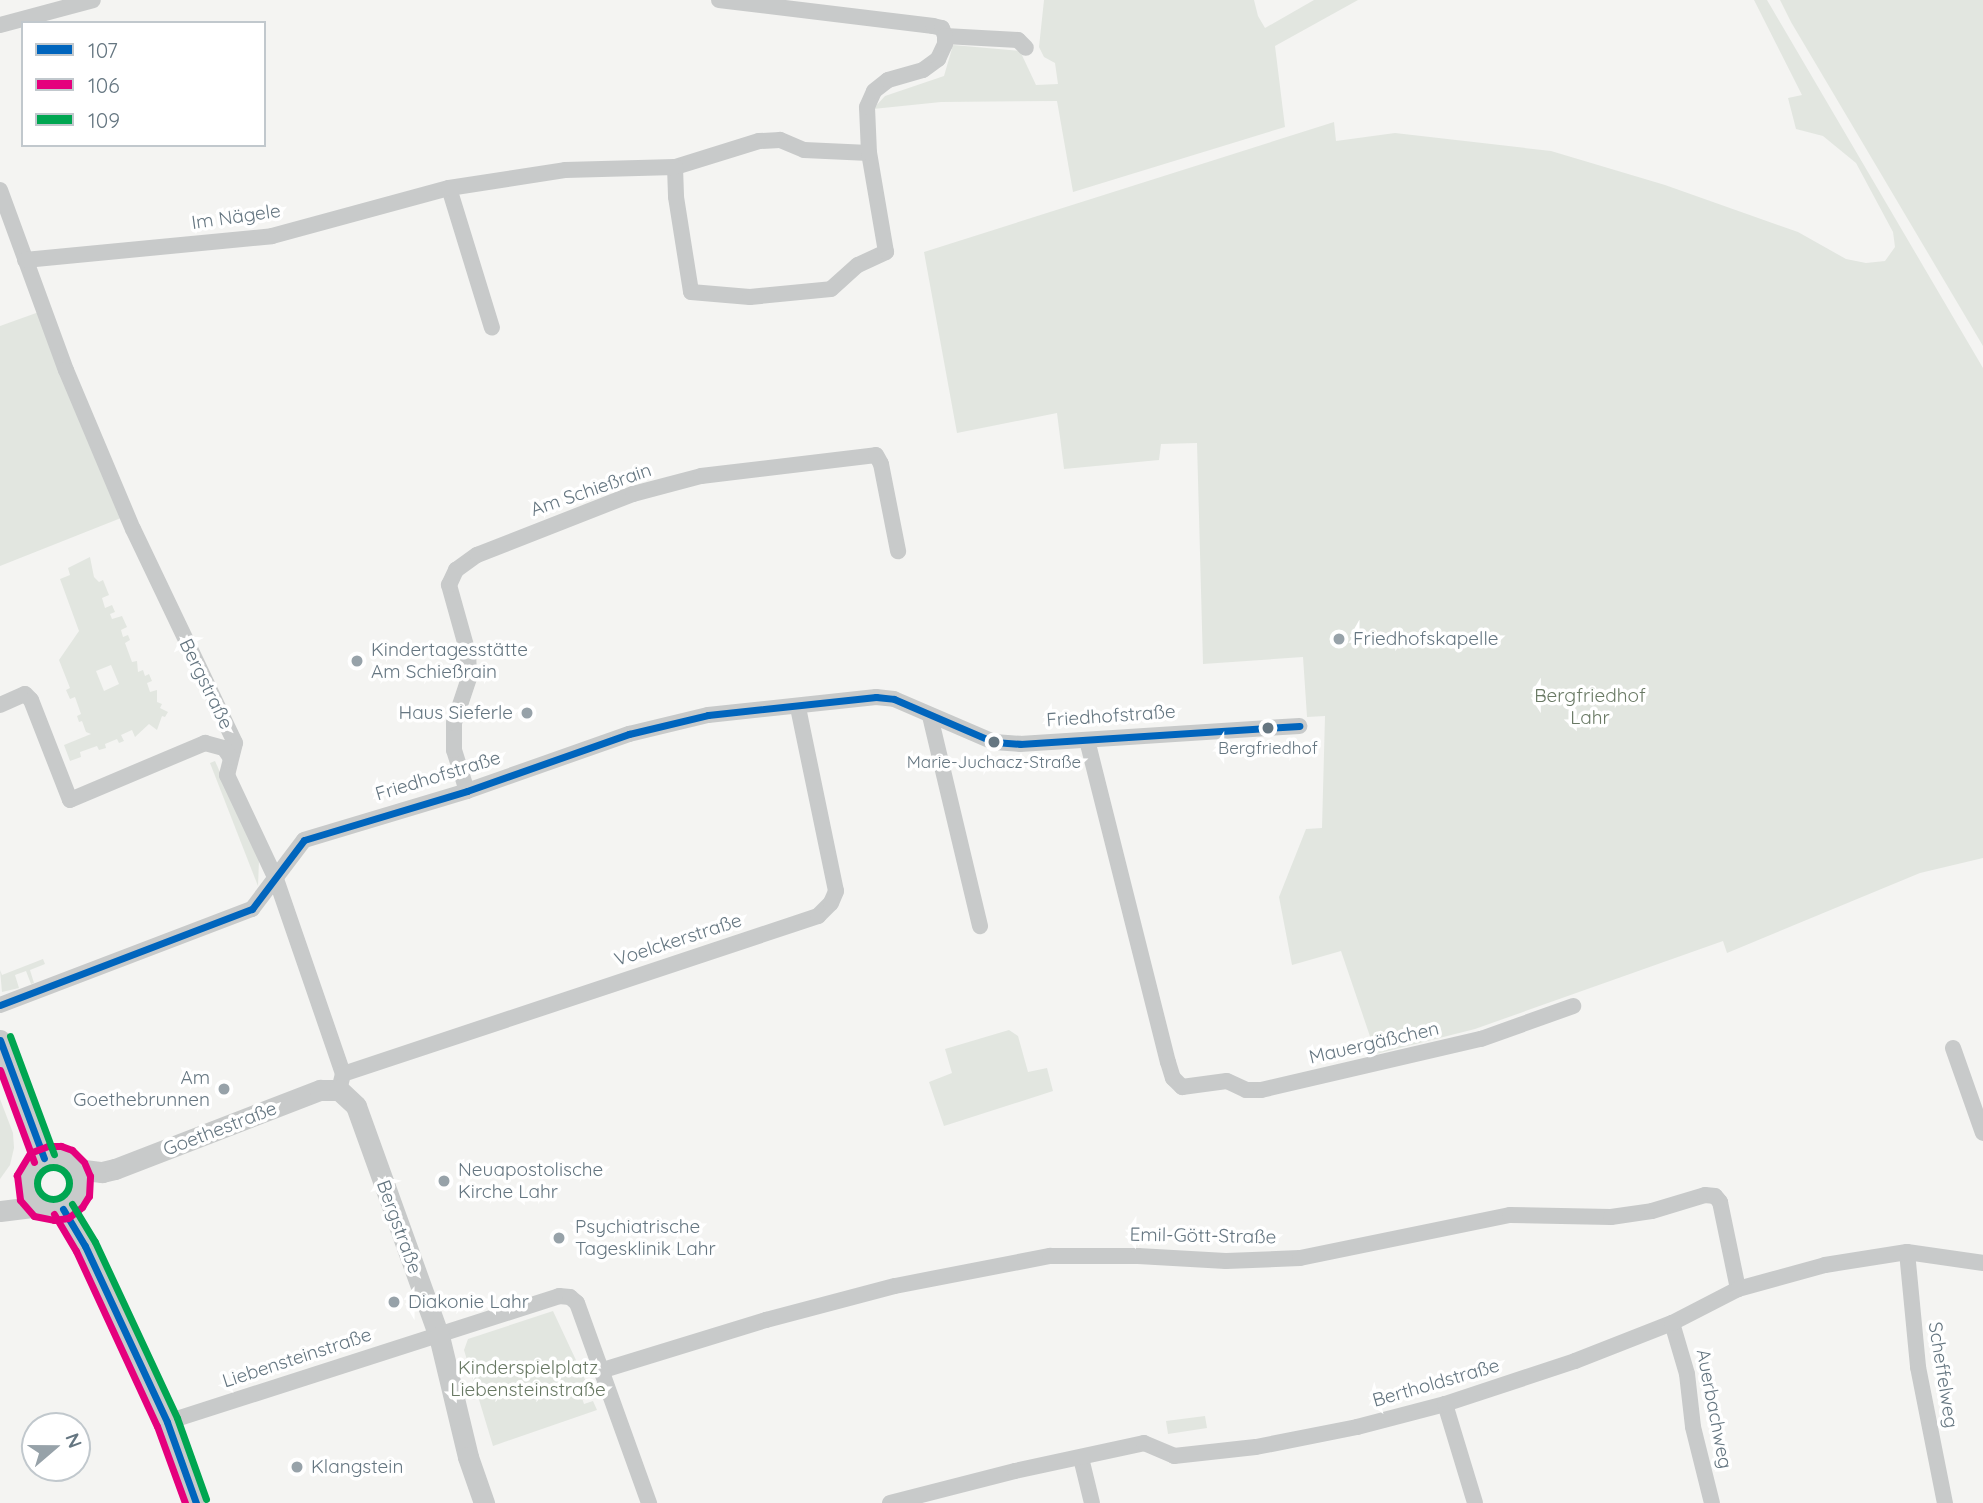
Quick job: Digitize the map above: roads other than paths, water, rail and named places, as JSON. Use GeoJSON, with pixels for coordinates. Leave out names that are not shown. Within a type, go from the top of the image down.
{"type":"FeatureCollection","features":[{"type":"Feature","properties":{"kind":"street"},"geometry":{"type":"LineString","coordinates":[[0,25],[93,0]]}},
{"type":"Feature","properties":{"kind":"street"},"geometry":{"type":"LineString","coordinates":[[675,167],[676,197],[691,292],[750,298],[831,289],[858,265],[886,252],[869,153],[867,107],[874,92],[888,80],[923,70],[938,59],[945,44],[942,28],[933,26],[719,0]]}},
{"type":"Feature","properties":{"kind":"street"},"geometry":{"type":"LineString","coordinates":[[945,36],[1018,40],[1026,48]]}},
{"type":"Feature","properties":{"kind":"street","name":"Im Nägele"},"geometry":{"type":"LineString","coordinates":[[25,260],[272,236],[449,188],[565,170],[675,167],[759,141],[780,139],[804,150],[869,153]]}},
{"type":"Feature","properties":{"kind":"street"},"geometry":{"type":"LineString","coordinates":[[449,188],[492,328]]}},
{"type":"Feature","properties":{"kind":"street","name":"Bergstraße"},"geometry":{"type":"LineString","coordinates":[[0,190],[25,260],[133,529],[235,743],[227,775],[275,879],[341,1082],[356,1106],[439,1335],[468,1457],[484,1503]]}},
{"type":"Feature","properties":{"kind":"street","name":"Am Schießrain"},"geometry":{"type":"LineString","coordinates":[[467,791],[454,750],[454,723],[469,678],[468,653],[449,585],[456,570],[477,555],[634,494],[701,476],[876,455],[881,464],[898,551]]}},
{"type":"Feature","properties":{"kind":"street"},"geometry":{"type":"LineString","coordinates":[[0,705],[24,694],[31,700],[70,800],[205,743],[223,748],[230,757]]}},
{"type":"Feature","properties":{"kind":"street","name":"Friedhofstraße"},"geometry":{"type":"LineString","coordinates":[[0,1005],[252,909],[304,839],[467,791],[629,734],[709,715],[876,697],[894,699],[994,742],[1087,740],[1299,726]]}},
{"type":"Feature","properties":{"kind":"street","name":"Voelckerstraße"},"geometry":{"type":"LineString","coordinates":[[341,1082],[818,916],[831,903],[836,891],[798,707]]}},
{"type":"Feature","properties":{"kind":"street"},"geometry":{"type":"LineString","coordinates":[[930,716],[980,926]]}},
{"type":"Feature","properties":{"kind":"street","name":"Mauergäßchen"},"geometry":{"type":"LineString","coordinates":[[1087,740],[1168,1062],[1173,1078],[1182,1087],[1227,1081],[1246,1090],[1261,1090],[1481,1039],[1573,1006]]}},
{"type":"Feature","properties":{"kind":"street"},"geometry":{"type":"LineString","coordinates":[[0,1040],[44,1157]]}},
{"type":"Feature","properties":{"kind":"street"},"geometry":{"type":"LineString","coordinates":[[1953,1048],[1983,1133]]}},
{"type":"Feature","properties":{"kind":"street","name":"Goethestraße"},"geometry":{"type":"LineString","coordinates":[[63,1209],[75,1200],[78,1178],[102,1172],[341,1082]]}},
{"type":"Feature","properties":{"kind":"street"},"geometry":{"type":"LineString","coordinates":[[2,1211],[27,1186],[30,1169],[44,1157],[66,1159],[78,1178]]}},
{"type":"Feature","properties":{"kind":"street"},"geometry":{"type":"LineString","coordinates":[[27,1186],[38,1206]]}},
{"type":"Feature","properties":{"kind":"street","name":"Emil-Gött-Straße"},"geometry":{"type":"LineString","coordinates":[[600,1371],[766,1320],[895,1286],[1050,1256],[1138,1256],[1226,1261],[1300,1258],[1510,1215],[1611,1217],[1652,1211],[1705,1195],[1715,1196],[1720,1202],[1738,1289]]}},
{"type":"Feature","properties":{"kind":"street"},"geometry":{"type":"LineString","coordinates":[[2,1211],[38,1206],[63,1209],[85,1246],[167,1422],[196,1503]]}},
{"type":"Feature","properties":{"kind":"street","name":"Bertholdstraße"},"geometry":{"type":"LineString","coordinates":[[890,1503],[1014,1471],[1144,1443],[1174,1456],[1256,1447],[1357,1427],[1445,1404],[1575,1361],[1672,1323],[1738,1289],[1825,1265],[1907,1252],[1983,1263]]}},
{"type":"Feature","properties":{"kind":"street","name":"Scheffelweg"},"geometry":{"type":"LineString","coordinates":[[1907,1252],[1917,1367],[1945,1503]]}},
{"type":"Feature","properties":{"kind":"street","name":"Liebensteinstraße"},"geometry":{"type":"LineString","coordinates":[[167,1422],[559,1296],[570,1297],[577,1303],[600,1371]]}},
{"type":"Feature","properties":{"kind":"street","name":"Auerbachweg"},"geometry":{"type":"LineString","coordinates":[[1672,1323],[1687,1374],[1693,1427],[1712,1503]]}},
{"type":"Feature","properties":{"kind":"street"},"geometry":{"type":"LineString","coordinates":[[600,1371],[649,1503]]}},
{"type":"Feature","properties":{"kind":"street"},"geometry":{"type":"LineString","coordinates":[[1445,1404],[1475,1503]]}},
{"type":"Feature","properties":{"kind":"street"},"geometry":{"type":"LineString","coordinates":[[1081,1458],[1092,1503]]}},
{"type":"Feature","properties":{"kind":"place","name":"Friedhofskapelle"},"geometry":{"type":"Point","coordinates":[1339,639]}},
{"type":"Feature","properties":{"kind":"place","name":"Kindertagesstätte Am Schießrain"},"geometry":{"type":"Point","coordinates":[357,661]}},
{"type":"Feature","properties":{"kind":"place","name":"Haus Sieferle"},"geometry":{"type":"Point","coordinates":[527,713]}},
{"type":"Feature","properties":{"kind":"place","name":"Bergfriedhof"},"geometry":{"type":"Point","coordinates":[1268,728]}},
{"type":"Feature","properties":{"kind":"place","name":"Marie-Juchacz-Straße"},"geometry":{"type":"Point","coordinates":[994,742]}},
{"type":"Feature","properties":{"kind":"place","name":"Am Goethebrunnen"},"geometry":{"type":"Point","coordinates":[224,1089]}},
{"type":"Feature","properties":{"kind":"place","name":"Neuapostolische Kirche Lahr"},"geometry":{"type":"Point","coordinates":[444,1181]}},
{"type":"Feature","properties":{"kind":"place","name":"Psychiatrische Tagesklinik Lahr"},"geometry":{"type":"Point","coordinates":[559,1238]}},
{"type":"Feature","properties":{"kind":"place","name":"Diakonie Lahr"},"geometry":{"type":"Point","coordinates":[394,1302]}},
{"type":"Feature","properties":{"kind":"place","name":"Klangstein"},"geometry":{"type":"Point","coordinates":[297,1467]}},
{"type":"Feature","properties":{"kind":"park label","name":"Bergfriedhof Lahr"},"geometry":{"type":"Point","coordinates":[1590,707]}},
{"type":"Feature","properties":{"kind":"park label","name":"Kinderspielplatz Liebensteinstraße"},"geometry":{"type":"Point","coordinates":[528,1379]}}]}
